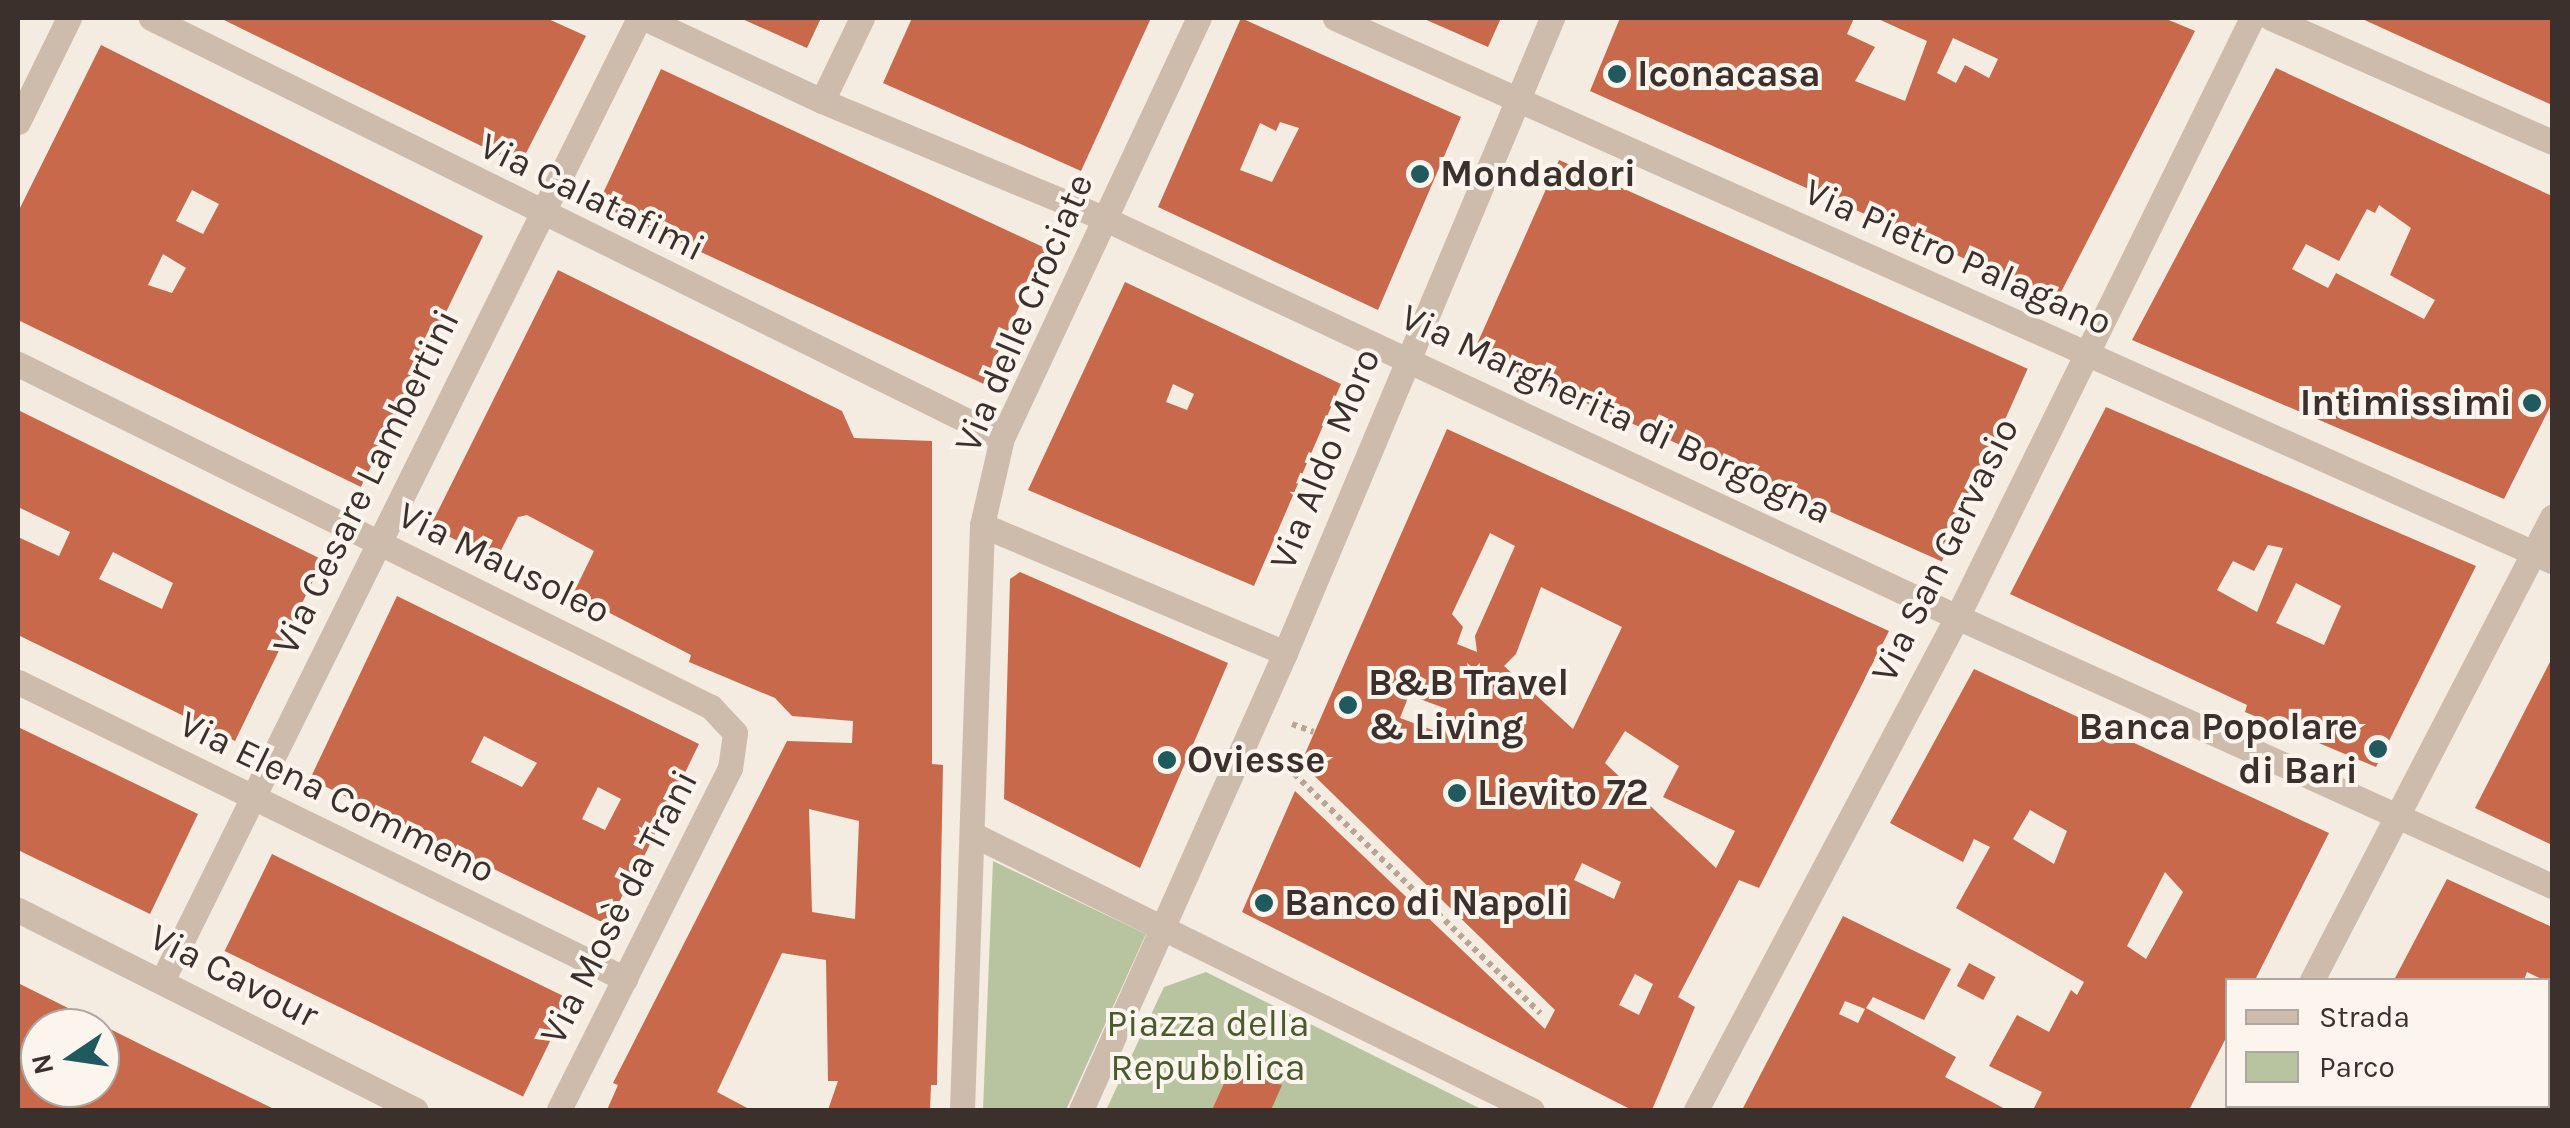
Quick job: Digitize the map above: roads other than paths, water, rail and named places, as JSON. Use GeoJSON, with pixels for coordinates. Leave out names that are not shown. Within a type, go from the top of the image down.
{"type":"FeatureCollection","features":[{"type":"Feature","properties":{"kind":"street"},"geometry":{"type":"LineString","coordinates":[[18,122],[69,18]]}},
{"type":"Feature","properties":{"kind":"street","name":"Via Calatafimi"},"geometry":{"type":"LineString","coordinates":[[151,18],[540,214],[1002,438]]}},
{"type":"Feature","properties":{"kind":"street","name":"Via Cesare Lambertini"},"geometry":{"type":"LineString","coordinates":[[162,981],[540,214],[641,18]]}},
{"type":"Feature","properties":{"kind":"street","name":"Via Margherita di Borgogna"},"geometry":{"type":"LineString","coordinates":[[641,18],[822,102],[1103,218],[1408,357],[1957,617],[2552,886]]}},
{"type":"Feature","properties":{"kind":"street"},"geometry":{"type":"LineString","coordinates":[[822,102],[862,18]]}},
{"type":"Feature","properties":{"kind":"street","name":"Via delle Crociate"},"geometry":{"type":"LineString","coordinates":[[972,834],[982,524],[1002,438],[1199,18]]}},
{"type":"Feature","properties":{"kind":"street","name":"Via Pietro Palagano"},"geometry":{"type":"LineString","coordinates":[[1335,18],[1515,102],[2543,556]]}},
{"type":"Feature","properties":{"kind":"street","name":"Via Aldo Moro"},"geometry":{"type":"LineString","coordinates":[[1164,927],[1285,654],[1552,18]]}},
{"type":"Feature","properties":{"kind":"street","name":"Via San Gervasio"},"geometry":{"type":"LineString","coordinates":[[1696,1110],[1957,617],[2082,352],[2252,18]]}},
{"type":"Feature","properties":{"kind":"street"},"geometry":{"type":"LineString","coordinates":[[2272,18],[2552,142]]}},
{"type":"Feature","properties":{"kind":"street","name":"Via Mausoleo"},"geometry":{"type":"LineString","coordinates":[[18,364],[711,707],[735,733]]}},
{"type":"Feature","properties":{"kind":"street"},"geometry":{"type":"LineString","coordinates":[[2313,978],[2543,556],[2552,517]]}},
{"type":"Feature","properties":{"kind":"street"},"geometry":{"type":"LineString","coordinates":[[982,524],[1285,654]]}},
{"type":"Feature","properties":{"kind":"street","name":"Via Elena Commeno"},"geometry":{"type":"LineString","coordinates":[[18,682],[625,979]]}},
{"type":"Feature","properties":{"kind":"street","name":"Via Mosè da Trani"},"geometry":{"type":"LineString","coordinates":[[559,1110],[730,768],[735,733]]}},
{"type":"Feature","properties":{"kind":"street"},"geometry":{"type":"LineString","coordinates":[[962,1110],[972,834],[1532,1110]]}},
{"type":"Feature","properties":{"kind":"street","name":"Via Cavour"},"geometry":{"type":"LineString","coordinates":[[18,910],[416,1110]]}},
{"type":"Feature","properties":{"kind":"street"},"geometry":{"type":"LineString","coordinates":[[1082,1110],[1164,927]]}},
{"type":"Feature","properties":{"kind":"place","name":"Iconacasa"},"geometry":{"type":"Point","coordinates":[1617,74]}},
{"type":"Feature","properties":{"kind":"place","name":"Mondadori"},"geometry":{"type":"Point","coordinates":[1420,174]}},
{"type":"Feature","properties":{"kind":"place","name":"Intimissimi"},"geometry":{"type":"Point","coordinates":[2532,403]}},
{"type":"Feature","properties":{"kind":"place","name":"B&B Travel & Living"},"geometry":{"type":"Point","coordinates":[1348,705]}},
{"type":"Feature","properties":{"kind":"place","name":"Banca Popolare di Bari"},"geometry":{"type":"Point","coordinates":[2378,749]}},
{"type":"Feature","properties":{"kind":"place","name":"Oviesse"},"geometry":{"type":"Point","coordinates":[1167,760]}},
{"type":"Feature","properties":{"kind":"place","name":"Lievito 72"},"geometry":{"type":"Point","coordinates":[1457,793]}},
{"type":"Feature","properties":{"kind":"place","name":"Banco di Napoli"},"geometry":{"type":"Point","coordinates":[1264,903]}},
{"type":"Feature","properties":{"kind":"park label","name":"Piazza della Repubblica"},"geometry":{"type":"Point","coordinates":[1208,1046]}}]}
